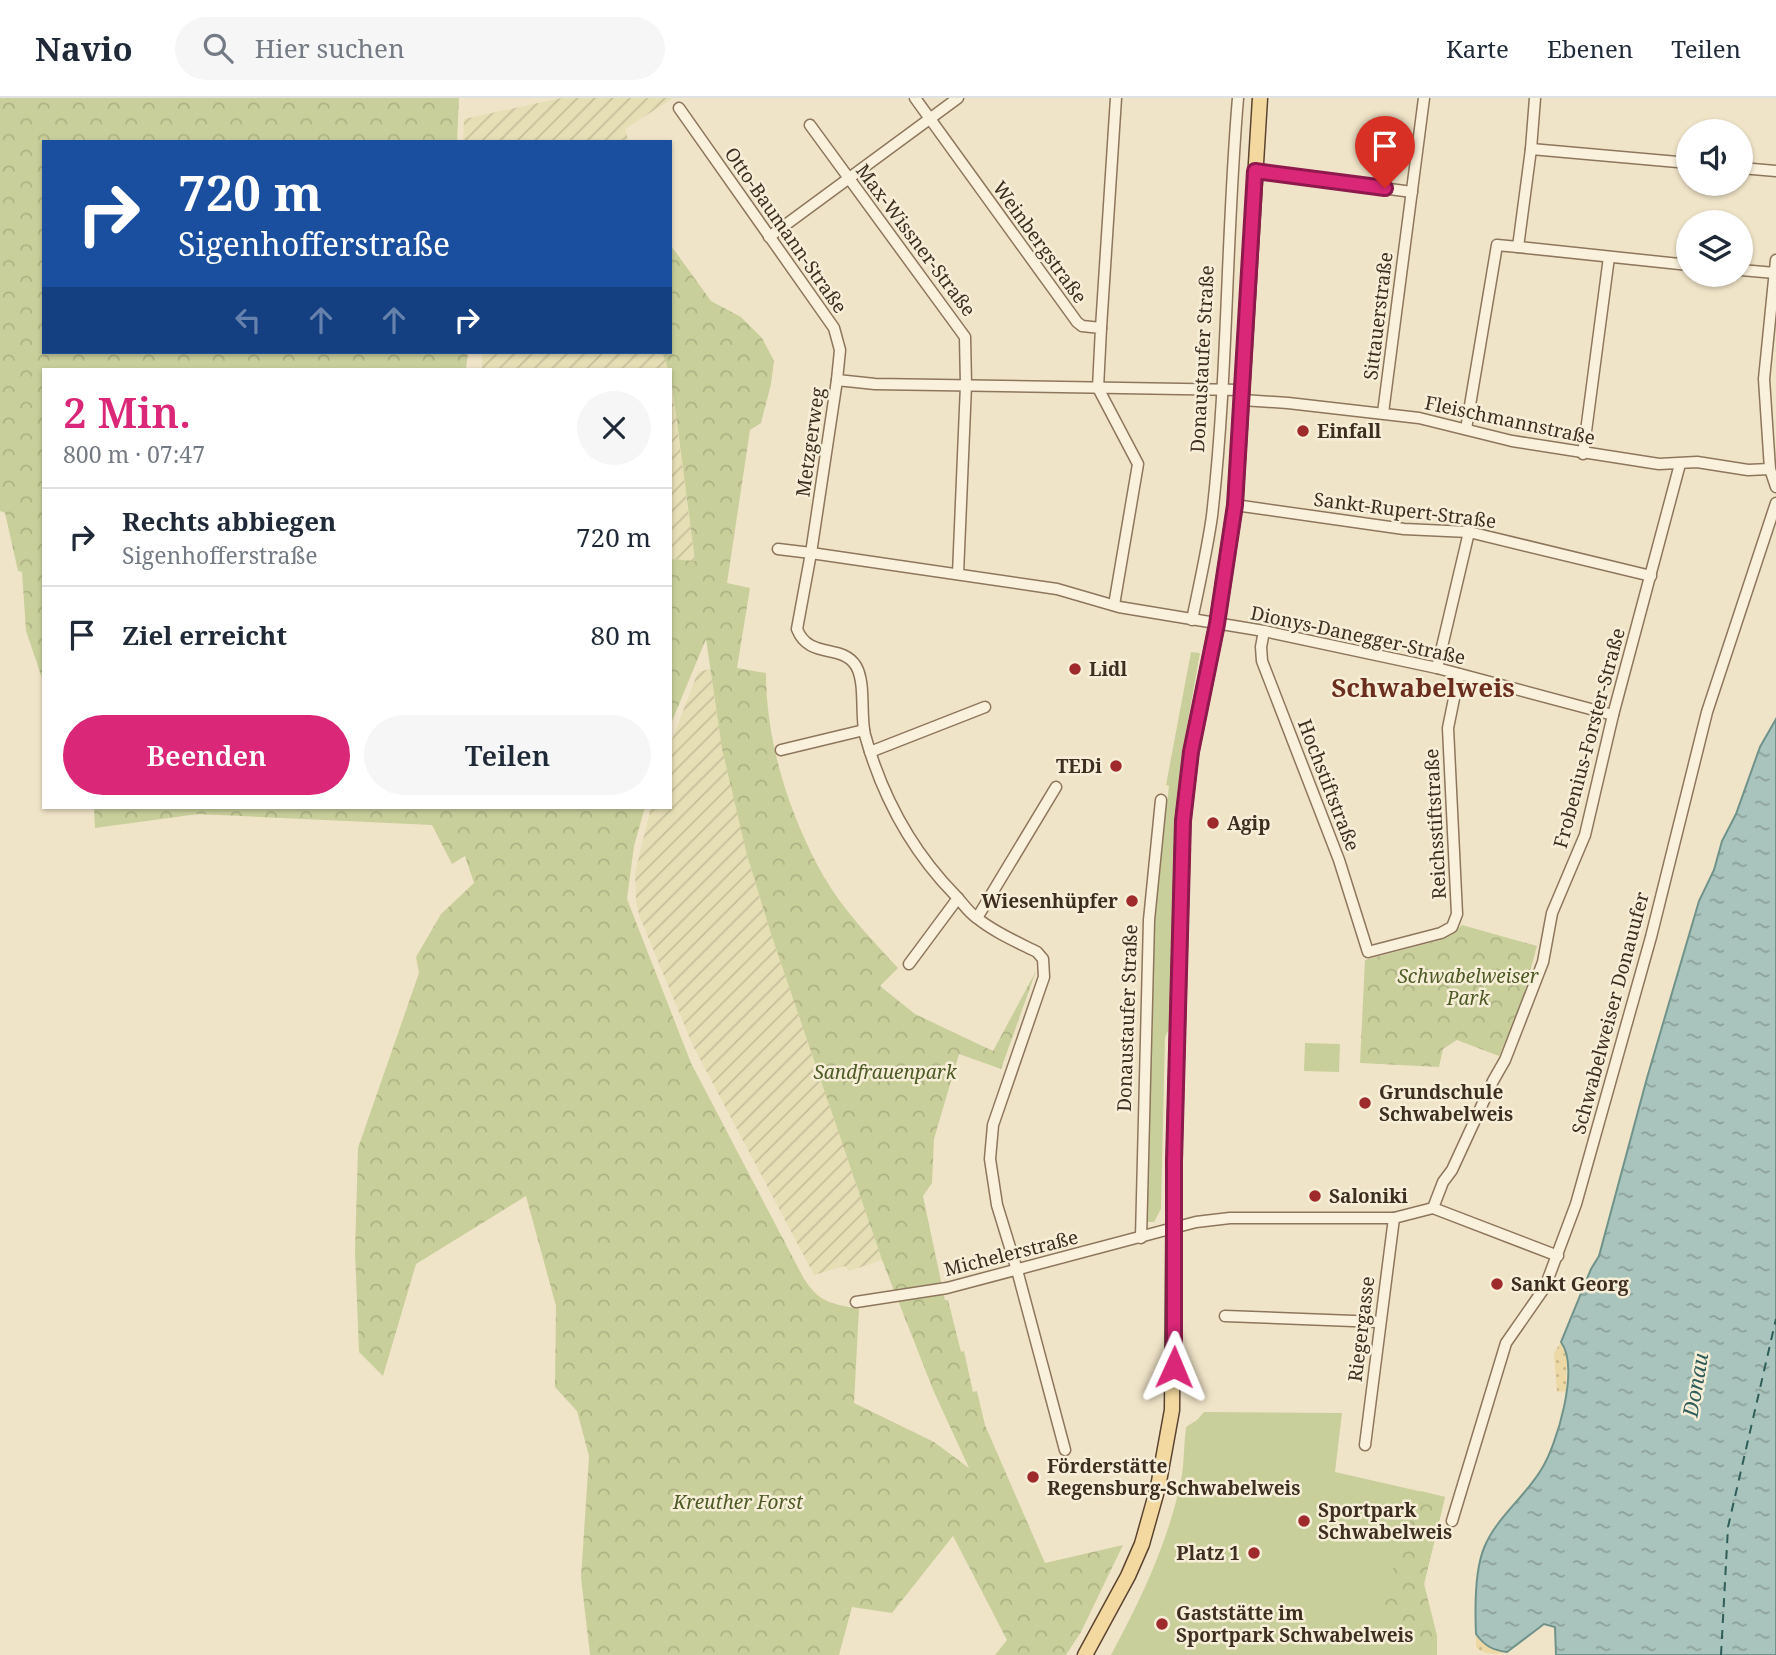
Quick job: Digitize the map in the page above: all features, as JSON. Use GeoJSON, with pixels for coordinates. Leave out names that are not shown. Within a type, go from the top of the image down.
{"type":"FeatureCollection","features":[{"type":"Feature","properties":{"kind":"main road"},"geometry":{"type":"LineString","coordinates":[[1085,1655],[1128,1576],[1142,1544],[1158,1487],[1172,1410],[1174,1229],[1186,794],[1198,712],[1217,624],[1235,505],[1260,98]]}},
{"type":"Feature","properties":{"kind":"street","name":"Weinbergstraße"},"geometry":{"type":"LineString","coordinates":[[915,98],[1077,322],[1082,326],[1101,328]]}},
{"type":"Feature","properties":{"kind":"street"},"geometry":{"type":"LineString","coordinates":[[769,237],[958,98]]}},
{"type":"Feature","properties":{"kind":"street"},"geometry":{"type":"LineString","coordinates":[[1114,605],[1138,464],[1098,388],[1116,98]]}},
{"type":"Feature","properties":{"kind":"street","name":"Donaustaufer Straße"},"geometry":{"type":"LineString","coordinates":[[1192,620],[1211,518],[1222,389],[1228,225],[1238,98]]}},
{"type":"Feature","properties":{"kind":"street","name":"Sittauerstraße"},"geometry":{"type":"LineString","coordinates":[[1382,413],[1424,98]]}},
{"type":"Feature","properties":{"kind":"street"},"geometry":{"type":"LineString","coordinates":[[1518,247],[1535,98]]}},
{"type":"Feature","properties":{"kind":"street","name":"Otto-Baumann-Straße"},"geometry":{"type":"LineString","coordinates":[[679,108],[834,328],[840,350],[837,380]]}},
{"type":"Feature","properties":{"kind":"street","name":"Max-Wissner-Straße"},"geometry":{"type":"LineString","coordinates":[[810,125],[960,328],[966,345],[966,385]]}},
{"type":"Feature","properties":{"kind":"street"},"geometry":{"type":"LineString","coordinates":[[1531,149],[1676,162]]}},
{"type":"Feature","properties":{"kind":"street"},"geometry":{"type":"LineString","coordinates":[[1753,169],[1776,171]]}},
{"type":"Feature","properties":{"kind":"street"},"geometry":{"type":"LineString","coordinates":[[1255,171],[1412,192]]}},
{"type":"Feature","properties":{"kind":"street"},"geometry":{"type":"LineString","coordinates":[[1466,429],[1497,245],[1676,264]]}},
{"type":"Feature","properties":{"kind":"street"},"geometry":{"type":"LineString","coordinates":[[1583,454],[1609,257]]}},
{"type":"Feature","properties":{"kind":"street"},"geometry":{"type":"LineString","coordinates":[[1776,260],[1764,379],[1770,469],[1776,487]]}},
{"type":"Feature","properties":{"kind":"street"},"geometry":{"type":"LineString","coordinates":[[1753,271],[1775,274]]}},
{"type":"Feature","properties":{"kind":"street","name":"Metzgerweg"},"geometry":{"type":"LineString","coordinates":[[864,730],[857,667],[841,655],[809,647],[801,639],[797,629],[837,380],[875,383],[1222,389],[1242,395]]}},
{"type":"Feature","properties":{"kind":"street"},"geometry":{"type":"LineString","coordinates":[[958,574],[966,385]]}},
{"type":"Feature","properties":{"kind":"street","name":"Fleischmannstraße"},"geometry":{"type":"LineString","coordinates":[[1242,395],[1419,418],[1512,441],[1583,454],[1659,464],[1711,463],[1748,470],[1770,469]]}},
{"type":"Feature","properties":{"kind":"street","name":"Frobenius-Forster-Straße"},"geometry":{"type":"LineString","coordinates":[[1433,1208],[1443,1182],[1452,1170],[1505,1059],[1543,962],[1552,913],[1585,835],[1613,715],[1680,464]]}},
{"type":"Feature","properties":{"kind":"street","name":"Schwabelweiser Donauufer"},"geometry":{"type":"LineString","coordinates":[[1452,1521],[1506,1343],[1545,1287],[1580,1191],[1651,937],[1707,712],[1776,503]]}},
{"type":"Feature","properties":{"kind":"street","name":"Sankt-Rupert-Straße"},"geometry":{"type":"LineString","coordinates":[[1235,505],[1404,529],[1469,532],[1651,576]]}},
{"type":"Feature","properties":{"kind":"street"},"geometry":{"type":"LineString","coordinates":[[1437,668],[1469,532]]}},
{"type":"Feature","properties":{"kind":"street"},"geometry":{"type":"LineString","coordinates":[[778,549],[1057,589],[1114,605],[1217,624]]}},
{"type":"Feature","properties":{"kind":"street","name":"Dionys-Danegger-Straße"},"geometry":{"type":"LineString","coordinates":[[1217,624],[1264,631],[1437,668],[1613,715]]}},
{"type":"Feature","properties":{"kind":"street","name":"Hochstiftstraße"},"geometry":{"type":"LineString","coordinates":[[1264,631],[1262,662],[1339,860],[1368,952]]}},
{"type":"Feature","properties":{"kind":"street","name":"Reichsstiftstraße"},"geometry":{"type":"LineString","coordinates":[[1368,952],[1441,933],[1452,928],[1457,914],[1448,727],[1459,674]]}},
{"type":"Feature","properties":{"kind":"street"},"geometry":{"type":"LineString","coordinates":[[870,752],[985,707]]}},
{"type":"Feature","properties":{"kind":"street"},"geometry":{"type":"LineString","coordinates":[[781,750],[864,730],[880,779],[905,834],[940,880],[977,918],[1037,952],[1044,959],[1045,968],[998,1108],[990,1143],[997,1205],[1065,1450]]}},
{"type":"Feature","properties":{"kind":"street"},"geometry":{"type":"LineString","coordinates":[[977,918],[1056,787]]}},
{"type":"Feature","properties":{"kind":"street","name":"Donaustaufer Straße"},"geometry":{"type":"LineString","coordinates":[[1141,1238],[1149,934],[1161,800]]}},
{"type":"Feature","properties":{"kind":"street"},"geometry":{"type":"LineString","coordinates":[[909,964],[958,898]]}},
{"type":"Feature","properties":{"kind":"street"},"geometry":{"type":"LineString","coordinates":[[1433,1208],[1558,1256]]}},
{"type":"Feature","properties":{"kind":"street","name":"Michelerstraße"},"geometry":{"type":"LineString","coordinates":[[856,1302],[947,1288],[1196,1222],[1230,1218],[1394,1218],[1433,1208]]}},
{"type":"Feature","properties":{"kind":"street","name":"Riegergasse"},"geometry":{"type":"LineString","coordinates":[[1365,1445],[1394,1218]]}},
{"type":"Feature","properties":{"kind":"street"},"geometry":{"type":"LineString","coordinates":[[1225,1316],[1379,1322]]}},
{"type":"Feature","properties":{"kind":"shaded area"},"geometry":{"type":"Polygon","coordinates":[[[561,98],[673,98],[625,129],[628,140],[463,140],[464,119],[561,98]]]}},
{"type":"Feature","properties":{"kind":"shaded area"},"geometry":{"type":"Polygon","coordinates":[[[482,354],[663,354],[668,368],[482,368],[482,354]]]}},
{"type":"Feature","properties":{"kind":"shaded area"},"geometry":{"type":"Polygon","coordinates":[[[672,387],[695,562],[672,559],[672,387]]]}},
{"type":"Feature","properties":{"kind":"shaded area"},"geometry":{"type":"Polygon","coordinates":[[[710,669],[722,749],[747,855],[771,934],[882,1260],[849,1271],[845,1266],[814,1275],[693,1046],[639,915],[635,873],[651,809],[672,809],[672,740],[698,672],[710,669]]]}},
{"type":"Feature","properties":{"kind":"green space"},"geometry":{"type":"Polygon","coordinates":[[[0,98],[459,98],[457,140],[42,140],[42,354],[468,354],[466,368],[42,368],[42,678],[26,631],[22,572],[18,571],[5,513],[0,511],[0,98]]]}},
{"type":"Feature","properties":{"kind":"green space","name":"Kreuther Forst"},"geometry":{"type":"Polygon","coordinates":[[[672,247],[711,301],[741,317],[762,338],[774,361],[761,423],[750,430],[727,583],[750,588],[737,668],[766,673],[775,752],[801,830],[824,877],[840,902],[898,968],[880,986],[915,1014],[993,1051],[1036,971],[1001,1069],[959,1054],[934,1139],[932,1183],[923,1196],[945,1300],[948,1300],[961,1352],[964,1351],[973,1392],[977,1391],[985,1425],[1045,1563],[1123,1545],[1081,1632],[1066,1655],[995,1655],[1007,1640],[953,1536],[892,1613],[852,1607],[839,1655],[590,1655],[581,1578],[589,1456],[577,1411],[555,1387],[556,1306],[526,1196],[416,1264],[383,1376],[359,1352],[355,1252],[358,1148],[419,973],[416,957],[441,914],[474,883],[465,856],[452,864],[432,825],[198,814],[95,828],[94,809],[644,809],[634,846],[627,899],[691,1063],[803,1277],[820,1297],[859,1309],[854,1403],[934,1442],[969,1468],[934,1392],[882,1260],[771,934],[747,855],[722,749],[706,639],[672,721],[672,559],[695,561],[672,368],[668,368],[663,354],[672,354],[672,247]]]}},
{"type":"Feature","properties":{"kind":"green space"},"geometry":{"type":"Polygon","coordinates":[[[1191,652],[1200,653],[1181,760],[1177,803],[1169,1029],[1165,1037],[1161,1209],[1154,1222],[1147,1222],[1149,1140],[1145,1132],[1149,1132],[1151,1082],[1147,1075],[1151,1074],[1151,1054],[1147,1046],[1152,1045],[1153,967],[1150,950],[1154,950],[1155,930],[1151,929],[1151,922],[1155,922],[1157,901],[1153,894],[1157,894],[1169,786],[1166,785],[1191,652]]]}},
{"type":"Feature","properties":{"kind":"green space","name":"Schwabelweiser Park"},"geometry":{"type":"Polygon","coordinates":[[[1462,925],[1537,946],[1520,1008],[1499,1056],[1457,1040],[1443,1049],[1439,1067],[1360,1063],[1365,960],[1440,940],[1462,925]]]}},
{"type":"Feature","properties":{"kind":"green space"},"geometry":{"type":"Polygon","coordinates":[[[1305,1043],[1340,1044],[1339,1072],[1304,1071],[1305,1043]]]}},
{"type":"Feature","properties":{"kind":"green space","name":"Sportpark Schwabelweis"},"geometry":{"type":"Polygon","coordinates":[[[1204,1412],[1342,1413],[1335,1472],[1445,1497],[1424,1584],[1437,1636],[1437,1655],[1111,1655],[1143,1590],[1170,1522],[1182,1475],[1186,1427],[1204,1412]]]}},
{"type":"Feature","properties":{"kind":"green space"},"geometry":{"type":"Polygon","coordinates":[[[1421,1491],[1445,1497],[1424,1584],[1437,1636],[1437,1655],[1416,1655],[1417,1645],[1383,1639],[1389,1616],[1377,1613],[1421,1491]]]}},
{"type":"Feature","properties":{"kind":"sand"},"geometry":{"type":"Polygon","coordinates":[[[1561,1342],[1567,1355],[1566,1391],[1557,1392],[1554,1353],[1561,1342]]]}},
{"type":"Feature","properties":{"kind":"sand"},"geometry":{"type":"Polygon","coordinates":[[[1476,1634],[1489,1647],[1507,1652],[1491,1654],[1476,1648],[1476,1634]]]}},
{"type":"Feature","properties":{"kind":"water","name":"Donau"},"geometry":{"type":"Polygon","coordinates":[[[1776,719],[1776,1655],[1556,1655],[1555,1627],[1544,1624],[1507,1652],[1497,1650],[1489,1647],[1476,1634],[1476,1591],[1481,1557],[1489,1537],[1541,1470],[1554,1443],[1567,1387],[1566,1354],[1561,1342],[1599,1256],[1699,901],[1714,870],[1722,841],[1736,814],[1760,747],[1776,719]]]}},
{"type":"Feature","properties":{"kind":"ferry route"},"geometry":{"type":"LineString","coordinates":[[1721,1655],[1728,1527],[1776,1319]]}},
{"type":"Feature","properties":{"kind":"place","name":"Einfall"},"geometry":{"type":"Point","coordinates":[1303,431]}},
{"type":"Feature","properties":{"kind":"place","name":"Lidl"},"geometry":{"type":"Point","coordinates":[1075,669]}},
{"type":"Feature","properties":{"kind":"place","name":"TEDi"},"geometry":{"type":"Point","coordinates":[1116,766]}},
{"type":"Feature","properties":{"kind":"place","name":"Agip"},"geometry":{"type":"Point","coordinates":[1213,823]}},
{"type":"Feature","properties":{"kind":"place","name":"Wiesenhüpfer"},"geometry":{"type":"Point","coordinates":[1132,901]}},
{"type":"Feature","properties":{"kind":"place","name":"Grundschule Schwabelweis"},"geometry":{"type":"Point","coordinates":[1365,1103]}},
{"type":"Feature","properties":{"kind":"place","name":"Saloniki"},"geometry":{"type":"Point","coordinates":[1315,1196]}},
{"type":"Feature","properties":{"kind":"place","name":"Sankt Georg"},"geometry":{"type":"Point","coordinates":[1497,1284]}},
{"type":"Feature","properties":{"kind":"place","name":"Förderstätte Regensburg-Schwabelweis"},"geometry":{"type":"Point","coordinates":[1033,1477]}},
{"type":"Feature","properties":{"kind":"place","name":"Sportpark Schwabelweis"},"geometry":{"type":"Point","coordinates":[1304,1521]}},
{"type":"Feature","properties":{"kind":"place","name":"Platz 1"},"geometry":{"type":"Point","coordinates":[1254,1553]}},
{"type":"Feature","properties":{"kind":"place","name":"Gaststätte im Sportpark Schwabelweis"},"geometry":{"type":"Point","coordinates":[1162,1624]}},
{"type":"Feature","properties":{"kind":"district","name":"Schwabelweis"},"geometry":{"type":"Point","coordinates":[1423,688]}},
{"type":"Feature","properties":{"kind":"route"},"geometry":{"type":"LineString","coordinates":[[1174,1367],[1174,1162],[1183,821],[1191,752],[1217,624],[1235,505],[1255,171],[1385,188]]}},
{"type":"Feature","properties":{"kind":"park label","name":"Sandfrauenpark"},"geometry":{"type":"Point","coordinates":[885,1072]}}]}
